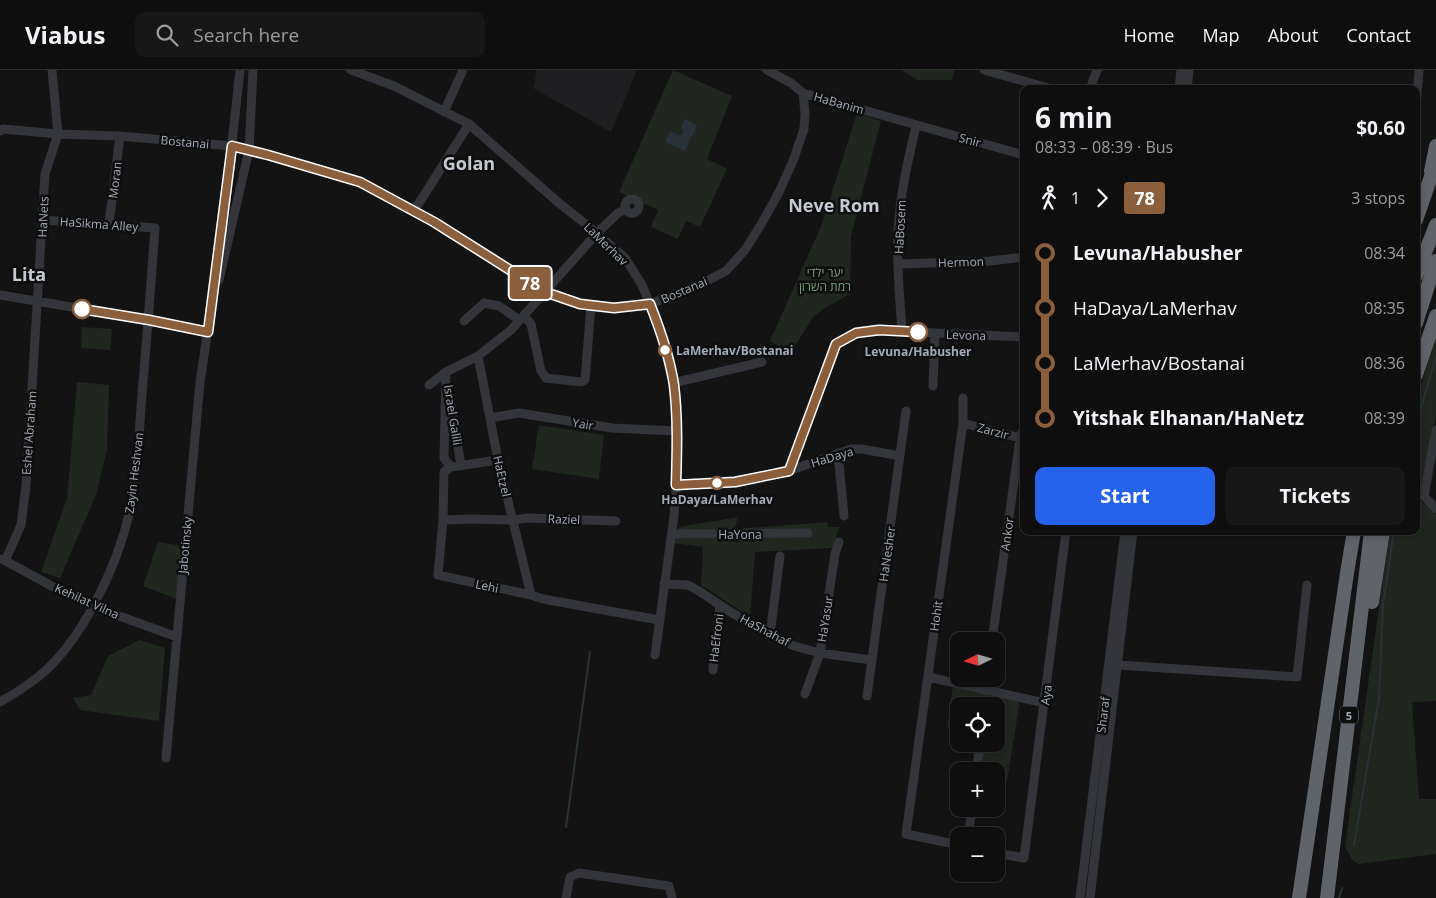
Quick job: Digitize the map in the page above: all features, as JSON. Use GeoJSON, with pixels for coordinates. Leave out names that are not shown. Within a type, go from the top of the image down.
{"type":"FeatureCollection","features":[{"type":"Feature","properties":{"kind":"highway"},"geometry":{"type":"LineString","coordinates":[[1428,184],[1436,146]]}},
{"type":"Feature","properties":{"kind":"highway"},"geometry":{"type":"LineString","coordinates":[[1420,208],[1436,162]]}},
{"type":"Feature","properties":{"kind":"highway"},"geometry":{"type":"LineString","coordinates":[[1420,266],[1436,225]]}},
{"type":"Feature","properties":{"kind":"highway"},"geometry":{"type":"LineString","coordinates":[[1420,311],[1436,261]]}},
{"type":"Feature","properties":{"kind":"highway"},"geometry":{"type":"LineString","coordinates":[[1420,363],[1436,316]]}},
{"type":"Feature","properties":{"kind":"highway"},"geometry":{"type":"LineString","coordinates":[[1347,573],[1350,535]]}},
{"type":"Feature","properties":{"kind":"highway","name":"5"},"geometry":{"type":"LineString","coordinates":[[1299,898],[1353,535]]}},
{"type":"Feature","properties":{"kind":"highway","name":"5"},"geometry":{"type":"LineString","coordinates":[[1327,898],[1371,535]]}},
{"type":"Feature","properties":{"kind":"highway"},"geometry":{"type":"LineString","coordinates":[[1336,820],[1382,535]]}},
{"type":"Feature","properties":{"kind":"street"},"geometry":{"type":"LineString","coordinates":[[52,70],[58,134]]}},
{"type":"Feature","properties":{"kind":"street","name":"Jabotinsky"},"geometry":{"type":"LineString","coordinates":[[166,758],[200,382],[232,146],[240,70]]}},
{"type":"Feature","properties":{"kind":"street","name":"Jabotinsky"},"geometry":{"type":"LineString","coordinates":[[208,332],[249,150],[253,70]]}},
{"type":"Feature","properties":{"kind":"street","name":"LaMerhav"},"geometry":{"type":"LineString","coordinates":[[351,70],[394,86],[469,124],[624,258],[642,285],[659,327],[673,383],[677,431],[676,485],[672,534],[655,656]]}},
{"type":"Feature","properties":{"kind":"street"},"geometry":{"type":"LineString","coordinates":[[444,112],[464,70]]}},
{"type":"Feature","properties":{"kind":"street","name":"HaBanim"},"geometry":{"type":"LineString","coordinates":[[767,70],[791,82],[803,93],[916,126]]}},
{"type":"Feature","properties":{"kind":"street"},"geometry":{"type":"LineString","coordinates":[[984,70],[1038,85]]}},
{"type":"Feature","properties":{"kind":"street"},"geometry":{"type":"LineString","coordinates":[[1091,85],[1097,70]]}},
{"type":"Feature","properties":{"kind":"street"},"geometry":{"type":"LineString","coordinates":[[1179,85],[1181,70]]}},
{"type":"Feature","properties":{"kind":"street"},"geometry":{"type":"LineString","coordinates":[[1187,85],[1189,70]]}},
{"type":"Feature","properties":{"kind":"street"},"geometry":{"type":"LineString","coordinates":[[1418,85],[1419,70]]}},
{"type":"Feature","properties":{"kind":"street","name":"Bostanai"},"geometry":{"type":"LineString","coordinates":[[0,130],[120,136],[232,146],[360,182],[434,222],[545,292],[580,304],[614,308],[650,304],[701,284],[726,271],[745,250],[764,221],[793,161],[804,129],[806,113],[803,93]]}},
{"type":"Feature","properties":{"kind":"street"},"geometry":{"type":"LineString","coordinates":[[414,211],[469,124]]}},
{"type":"Feature","properties":{"kind":"street","name":"Snir"},"geometry":{"type":"LineString","coordinates":[[916,126],[1020,154]]}},
{"type":"Feature","properties":{"kind":"street","name":"HaBosem"},"geometry":{"type":"LineString","coordinates":[[902,331],[898,232],[907,164],[916,126]]}},
{"type":"Feature","properties":{"kind":"street","name":"HaNets"},"geometry":{"type":"LineString","coordinates":[[38,302],[45,174],[58,134]]}},
{"type":"Feature","properties":{"kind":"street","name":"Moran"},"geometry":{"type":"LineString","coordinates":[[109,224],[120,136]]}},
{"type":"Feature","properties":{"kind":"street"},"geometry":{"type":"LineString","coordinates":[[429,385],[446,372],[478,356],[511,330],[597,233],[618,213],[626,209]]}},
{"type":"Feature","properties":{"kind":"street","name":"HaSikma Alley"},"geometry":{"type":"LineString","coordinates":[[43,220],[155,228]]}},
{"type":"Feature","properties":{"kind":"street","name":"Zayin Heshvan"},"geometry":{"type":"LineString","coordinates":[[0,702],[39,676],[57,658],[73,637],[106,580],[120,544],[130,510],[135,479],[155,228]]}},
{"type":"Feature","properties":{"kind":"street","name":"Hermon"},"geometry":{"type":"LineString","coordinates":[[898,264],[990,261],[1020,257]]}},
{"type":"Feature","properties":{"kind":"street"},"geometry":{"type":"LineString","coordinates":[[0,295],[208,332]]}},
{"type":"Feature","properties":{"kind":"street","name":"Eshel Abraham"},"geometry":{"type":"LineString","coordinates":[[3,560],[21,525],[26,486],[38,302]]}},
{"type":"Feature","properties":{"kind":"street"},"geometry":{"type":"LineString","coordinates":[[464,321],[484,303],[499,306],[530,324],[541,371],[546,378],[581,382],[585,380],[591,305]]}},
{"type":"Feature","properties":{"kind":"street","name":"Levona"},"geometry":{"type":"LineString","coordinates":[[789,471],[836,344],[856,333],[879,330],[1020,337]]}},
{"type":"Feature","properties":{"kind":"street"},"geometry":{"type":"LineString","coordinates":[[933,386],[935,333]]}},
{"type":"Feature","properties":{"kind":"street","name":"HaEtzel"},"geometry":{"type":"LineString","coordinates":[[478,356],[498,460],[531,596]]}},
{"type":"Feature","properties":{"kind":"street"},"geometry":{"type":"LineString","coordinates":[[673,383],[762,362]]}},
{"type":"Feature","properties":{"kind":"street","name":"Israel Galili"},"geometry":{"type":"LineString","coordinates":[[446,372],[444,458],[456,466]]}},
{"type":"Feature","properties":{"kind":"street","name":"Israel Galili"},"geometry":{"type":"LineString","coordinates":[[446,372],[456,466]]}},
{"type":"Feature","properties":{"kind":"street","name":"Hohit"},"geometry":{"type":"LineString","coordinates":[[950,843],[906,834],[963,423],[963,398]]}},
{"type":"Feature","properties":{"kind":"street","name":"HaNesher"},"geometry":{"type":"LineString","coordinates":[[867,696],[906,411]]}},
{"type":"Feature","properties":{"kind":"street","name":"Yair"},"geometry":{"type":"LineString","coordinates":[[490,418],[519,413],[606,427],[677,431]]}},
{"type":"Feature","properties":{"kind":"street","name":"Zarzir"},"geometry":{"type":"LineString","coordinates":[[963,423],[1020,438]]}},
{"type":"Feature","properties":{"kind":"street"},"geometry":{"type":"LineString","coordinates":[[1436,430],[1424,496],[1436,509]]}},
{"type":"Feature","properties":{"kind":"street","name":"HaDaya"},"geometry":{"type":"LineString","coordinates":[[676,485],[735,482],[789,471],[851,449],[862,449],[900,456]]}},
{"type":"Feature","properties":{"kind":"street","name":"Ankor"},"geometry":{"type":"LineString","coordinates":[[993,632],[1020,452]]}},
{"type":"Feature","properties":{"kind":"street"},"geometry":{"type":"LineString","coordinates":[[838,454],[844,516]]}},
{"type":"Feature","properties":{"kind":"street"},"geometry":{"type":"LineString","coordinates":[[456,466],[498,460]]}},
{"type":"Feature","properties":{"kind":"street","name":"Israel Galili"},"geometry":{"type":"LineString","coordinates":[[443,520],[444,472],[456,466]]}},
{"type":"Feature","properties":{"kind":"street","name":"Raziel"},"geometry":{"type":"LineString","coordinates":[[513,520],[528,518],[616,521]]}},
{"type":"Feature","properties":{"kind":"street"},"geometry":{"type":"LineString","coordinates":[[443,520],[513,520]]}},
{"type":"Feature","properties":{"kind":"street","name":"Lehi"},"geometry":{"type":"LineString","coordinates":[[443,520],[438,575],[543,599],[659,620]]}},
{"type":"Feature","properties":{"kind":"street","name":"HaYona"},"geometry":{"type":"LineString","coordinates":[[672,534],[808,533]]}},
{"type":"Feature","properties":{"kind":"street","name":"Aya"},"geometry":{"type":"LineString","coordinates":[[1005,855],[1024,858],[1066,535]]}},
{"type":"Feature","properties":{"kind":"street","name":"Sharaf"},"geometry":{"type":"LineString","coordinates":[[1080,898],[1125,535]]}},
{"type":"Feature","properties":{"kind":"street","name":"Sharaf"},"geometry":{"type":"LineString","coordinates":[[1090,898],[1134,535]]}},
{"type":"Feature","properties":{"kind":"street","name":"HaYasur"},"geometry":{"type":"LineString","coordinates":[[805,694],[820,653],[838,542]]}},
{"type":"Feature","properties":{"kind":"street"},"geometry":{"type":"LineString","coordinates":[[770,635],[780,556]]}},
{"type":"Feature","properties":{"kind":"street","name":"Kehilat Vilna"},"geometry":{"type":"LineString","coordinates":[[3,560],[92,606],[177,637]]}},
{"type":"Feature","properties":{"kind":"street","name":"HaShahaf"},"geometry":{"type":"LineString","coordinates":[[664,584],[688,585],[699,590],[720,606],[770,635],[794,646],[820,653],[872,660]]}},
{"type":"Feature","properties":{"kind":"street"},"geometry":{"type":"LineString","coordinates":[[1118,666],[1297,677],[1307,585]]}},
{"type":"Feature","properties":{"kind":"street","name":"HaEfroni"},"geometry":{"type":"LineString","coordinates":[[712,670],[720,606]]}},
{"type":"Feature","properties":{"kind":"street"},"geometry":{"type":"LineString","coordinates":[[928,677],[1045,703]]}},
{"type":"Feature","properties":{"kind":"street"},"geometry":{"type":"LineString","coordinates":[[566,898],[570,878],[579,873],[669,886],[672,898]]}},
{"type":"Feature","properties":{"kind":"shaded area"},"geometry":{"type":"Polygon","coordinates":[[[537,70],[637,70],[611,132],[533,88],[537,70]]]}},
{"type":"Feature","properties":{"kind":"shaded area"},"geometry":{"type":"Polygon","coordinates":[[[685,119],[697,125],[685,151],[665,142],[670,131],[681,136],[684,130],[681,128],[685,119]]]}},
{"type":"Feature","properties":{"kind":"green space"},"geometry":{"type":"Polygon","coordinates":[[[673,70],[732,96],[707,159],[727,169],[700,227],[686,221],[678,239],[651,227],[658,210],[619,192],[673,70]]]}},
{"type":"Feature","properties":{"kind":"green space"},"geometry":{"type":"Polygon","coordinates":[[[901,70],[955,70],[952,80],[918,80],[901,70]]]}},
{"type":"Feature","properties":{"kind":"green space","name":"יער ילדי רמת השרון"},"geometry":{"type":"Polygon","coordinates":[[[857,113],[881,121],[851,236],[850,294],[813,317],[790,354],[770,341],[822,224],[857,113]]]}},
{"type":"Feature","properties":{"kind":"green space"},"geometry":{"type":"Polygon","coordinates":[[[82,327],[112,329],[110,350],[81,348],[82,327]]]}},
{"type":"Feature","properties":{"kind":"green space"},"geometry":{"type":"Polygon","coordinates":[[[1436,337],[1436,415],[1420,500],[1420,389],[1436,337]]]}},
{"type":"Feature","properties":{"kind":"green space"},"geometry":{"type":"Polygon","coordinates":[[[77,382],[109,385],[107,450],[96,495],[60,578],[41,572],[67,498],[77,382]]]}},
{"type":"Feature","properties":{"kind":"green space"},"geometry":{"type":"Polygon","coordinates":[[[539,425],[604,435],[599,479],[532,469],[539,425]]]}},
{"type":"Feature","properties":{"kind":"green space"},"geometry":{"type":"Polygon","coordinates":[[[1420,500],[1436,514],[1436,701],[1412,702],[1419,799],[1436,799],[1436,854],[1358,864],[1352,860],[1345,846],[1389,535],[1420,535],[1420,500]]]}},
{"type":"Feature","properties":{"kind":"green space"},"geometry":{"type":"Polygon","coordinates":[[[738,517],[735,528],[827,522],[828,527],[839,527],[833,548],[755,552],[750,617],[701,585],[703,547],[673,543],[679,527],[738,517]]]}},
{"type":"Feature","properties":{"kind":"green space"},"geometry":{"type":"Polygon","coordinates":[[[158,542],[182,546],[177,599],[143,586],[158,542]]]}},
{"type":"Feature","properties":{"kind":"green space"},"geometry":{"type":"Polygon","coordinates":[[[140,640],[165,648],[159,721],[80,710],[73,698],[91,695],[108,656],[140,640]]]}},
{"type":"Feature","properties":{"kind":"green space"},"geometry":{"type":"Polygon","coordinates":[[[953,688],[963,688],[1020,700],[1007,781],[1005,780],[1005,762],[980,762],[981,752],[1005,752],[1005,697],[951,697],[953,688]]]}},
{"type":"Feature","properties":{"kind":"green space"},"geometry":{"type":"Polygon","coordinates":[[[950,706],[950,728],[947,727],[950,706]]]}},
{"type":"Feature","properties":{"kind":"waterway"},"geometry":{"type":"LineString","coordinates":[[1420,411],[1436,358]]}},
{"type":"Feature","properties":{"kind":"waterway"},"geometry":{"type":"LineString","coordinates":[[1354,845],[1379,698],[1383,605],[1393,535]]}},
{"type":"Feature","properties":{"kind":"waterway"},"geometry":{"type":"LineString","coordinates":[[566,827],[590,652]]}},
{"type":"Feature","properties":{"kind":"waterway"},"geometry":{"type":"LineString","coordinates":[[1339,898],[1342,888]]}},
{"type":"Feature","properties":{"kind":"bus line","name":"78"},"geometry":{"type":"LineString","coordinates":[[82,309],[208,332],[232,146],[360,182],[434,222],[545,292],[580,304],[614,308],[650,304],[659,327],[673,383],[677,418],[676,485],[735,482],[789,471],[836,344],[856,333],[879,330],[918,332]]}},
{"type":"Feature","properties":{"kind":"place","name":"Levuna/Habusher"},"geometry":{"type":"Point","coordinates":[918,332]}},
{"type":"Feature","properties":{"kind":"place","name":"LaMerhav/Bostanai"},"geometry":{"type":"Point","coordinates":[665,350]}},
{"type":"Feature","properties":{"kind":"place","name":"HaDaya/LaMerhav"},"geometry":{"type":"Point","coordinates":[717,483]}},
{"type":"Feature","properties":{"kind":"district","name":"Golan"},"geometry":{"type":"Point","coordinates":[469,163]}},
{"type":"Feature","properties":{"kind":"district","name":"Neve Rom"},"geometry":{"type":"Point","coordinates":[834,205]}},
{"type":"Feature","properties":{"kind":"district","name":"Lita"},"geometry":{"type":"Point","coordinates":[29,274]}}]}
